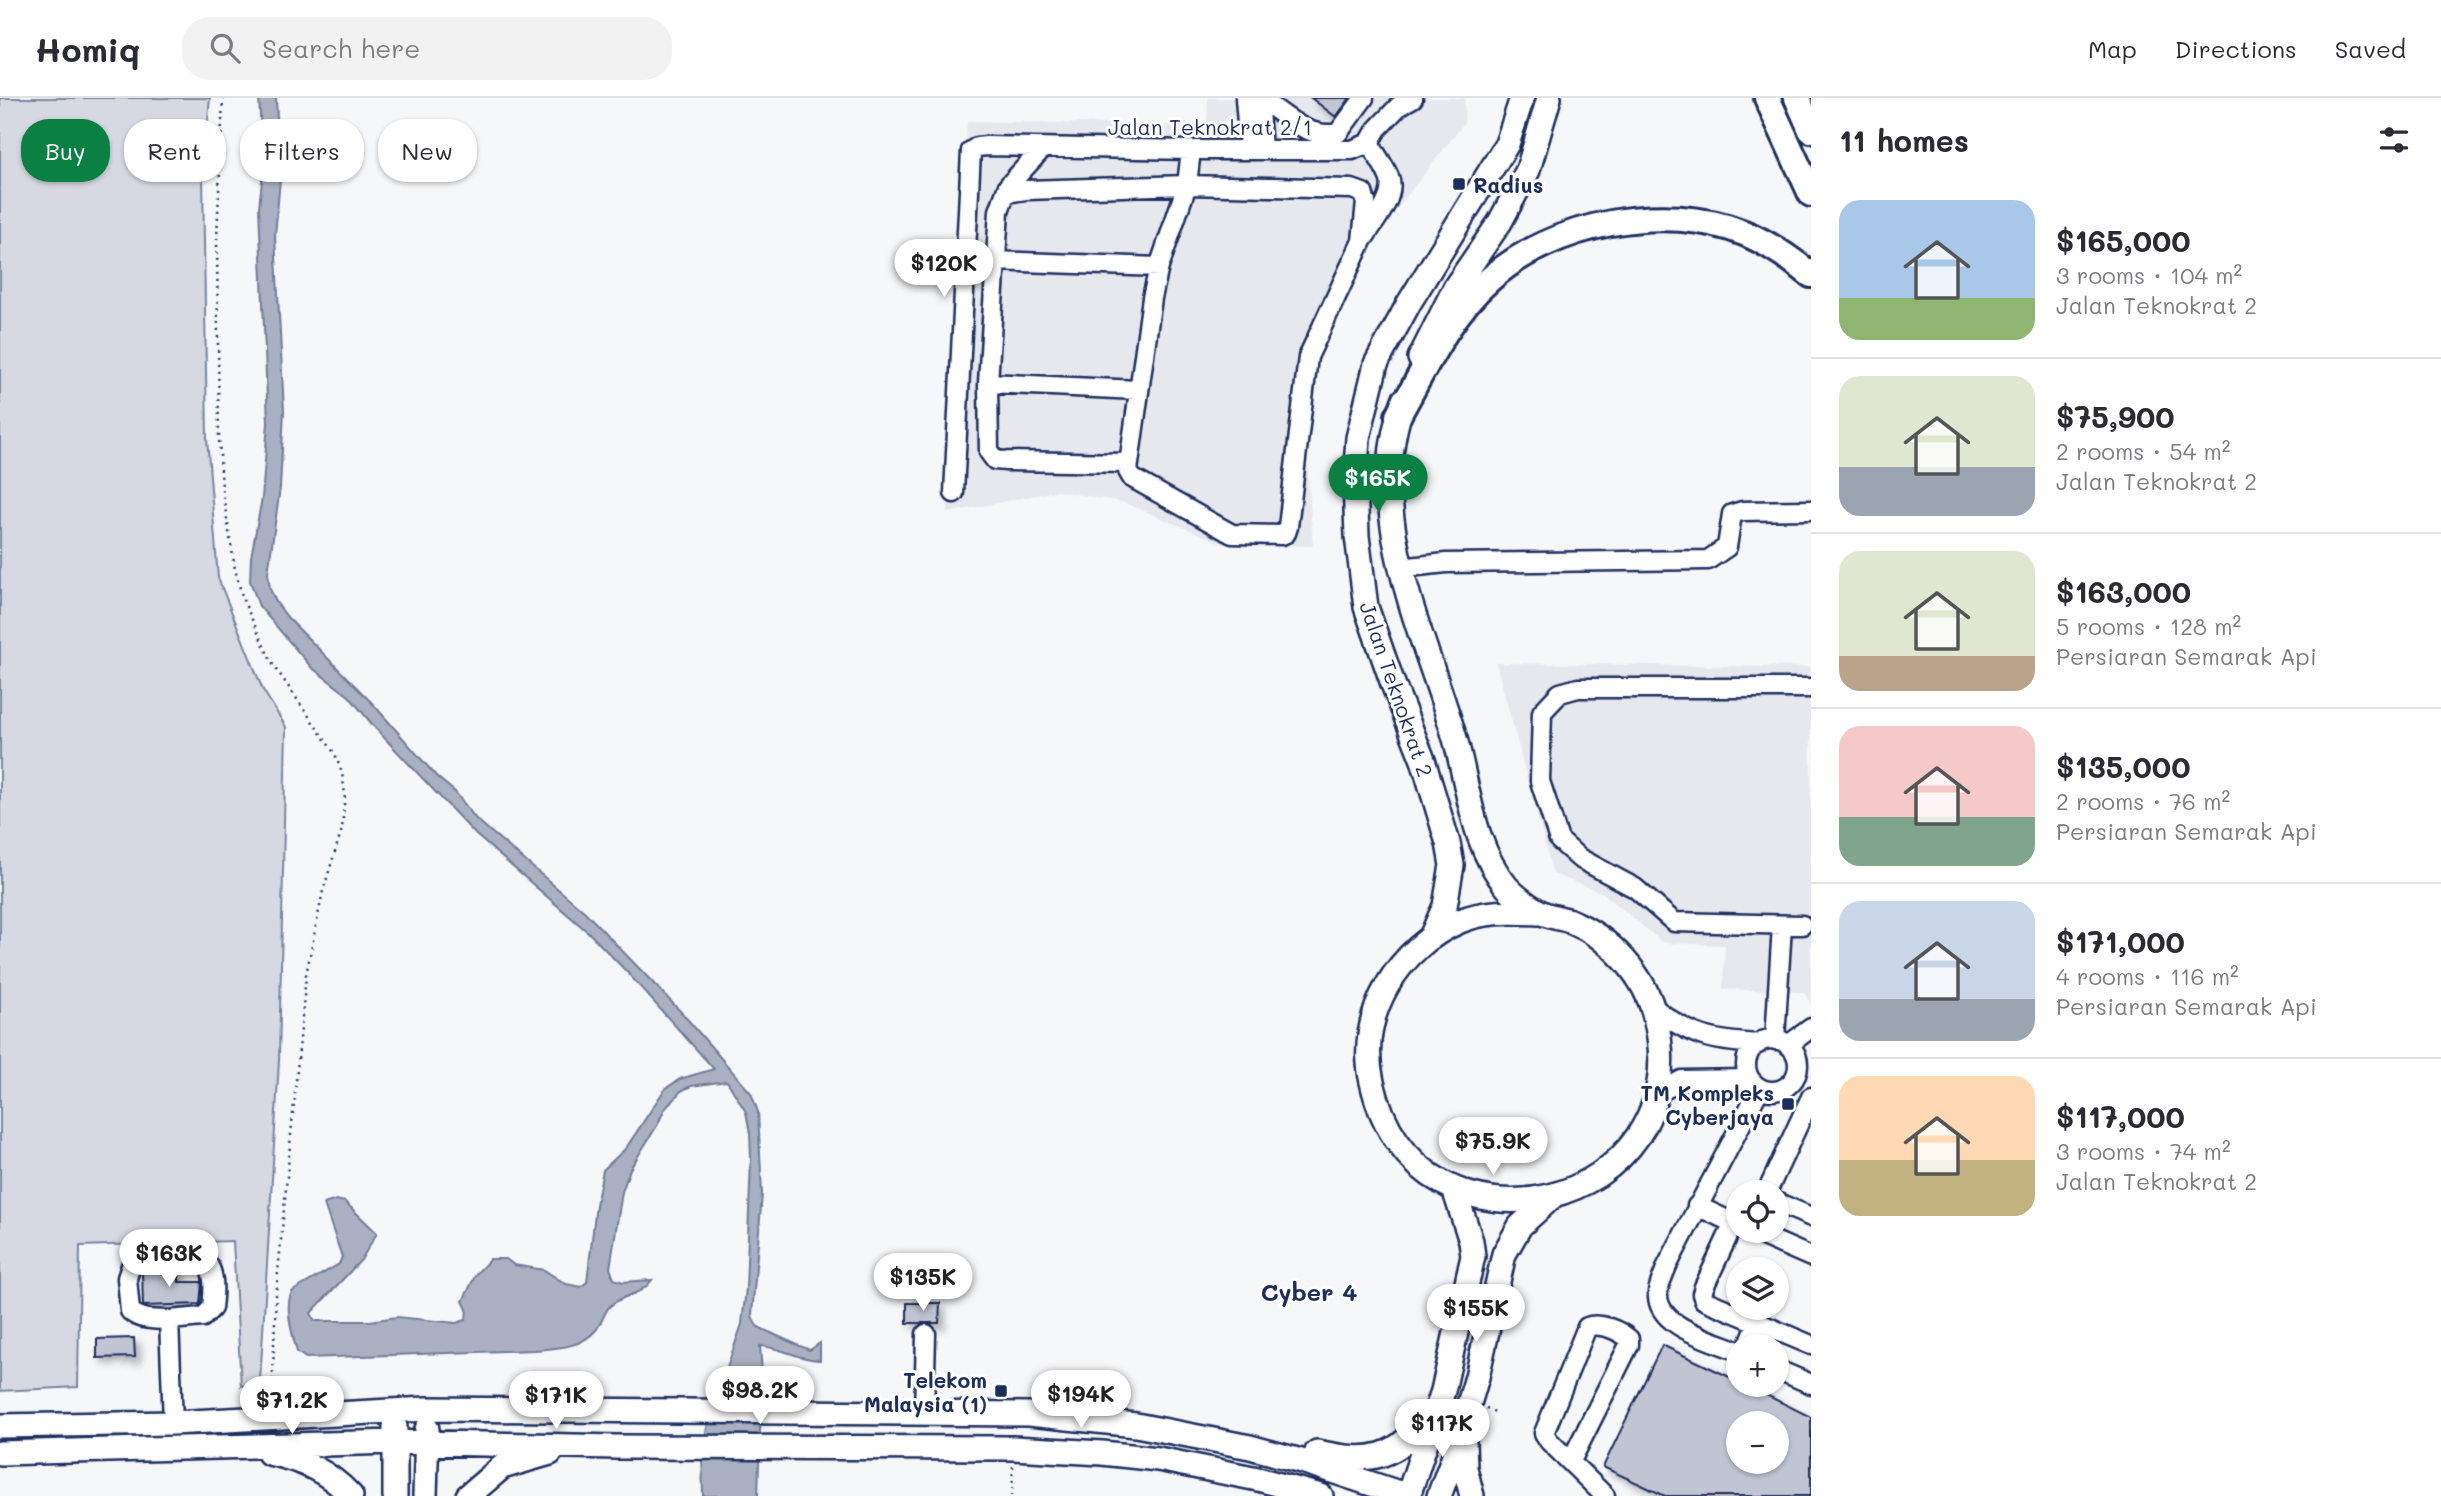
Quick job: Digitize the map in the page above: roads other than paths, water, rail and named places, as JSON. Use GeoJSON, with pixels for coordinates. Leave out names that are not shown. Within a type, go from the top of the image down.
{"type":"FeatureCollection","features":[{"type":"Feature","properties":{"kind":"highway"},"geometry":{"type":"LineString","coordinates":[[1767,98],[1811,194]]}},
{"type":"Feature","properties":{"kind":"highway"},"geometry":{"type":"LineString","coordinates":[[1797,98],[1811,130]]}},
{"type":"Feature","properties":{"kind":"highway"},"geometry":{"type":"LineString","coordinates":[[1398,416],[1443,337],[1466,304],[1490,279],[1559,237],[1632,219],[1707,222],[1744,233],[1785,254],[1811,275]]}},
{"type":"Feature","properties":{"kind":"main road","name":"Jalan Teknokrat 2"},"geometry":{"type":"LineString","coordinates":[[1540,912],[1507,888],[1486,853],[1474,820],[1456,743],[1400,568],[1389,479],[1398,416],[1424,346],[1455,286],[1500,222],[1528,170],[1549,98]]}},
{"type":"Feature","properties":{"kind":"main road","name":"Jalan Teknokrat 2"},"geometry":{"type":"LineString","coordinates":[[1431,937],[1445,906],[1452,865],[1448,842],[1423,760],[1397,697],[1366,607],[1357,536],[1355,481],[1358,438],[1376,364],[1409,303],[1507,144],[1517,103]]}},
{"type":"Feature","properties":{"kind":"main road"},"geometry":{"type":"LineString","coordinates":[[1497,911],[1540,912],[1570,921],[1597,936],[1613,949],[1640,980],[1653,1007],[1660,1036],[1661,1065],[1656,1094],[1645,1122],[1628,1148],[1607,1170],[1581,1186],[1552,1197],[1514,1202],[1479,1197],[1454,1189],[1421,1168],[1395,1140],[1377,1106],[1369,1069],[1370,1031],[1382,994],[1402,962],[1431,937],[1463,920],[1497,911]]}},
{"type":"Feature","properties":{"kind":"main road"},"geometry":{"type":"LineString","coordinates":[[0,1426],[173,1423],[426,1409],[1029,1414],[1136,1425],[1238,1444],[1305,1462],[1408,1496],[1439,1402],[1472,1256],[1471,1241],[1454,1189]]}},
{"type":"Feature","properties":{"kind":"main road"},"geometry":{"type":"LineString","coordinates":[[1439,1496],[1477,1377],[1504,1254],[1520,1226],[1552,1197]]}},
{"type":"Feature","properties":{"kind":"main road"},"geometry":{"type":"LineString","coordinates":[[1238,1444],[1294,1448],[1346,1458],[1384,1455],[1422,1425],[1439,1402]]}},
{"type":"Feature","properties":{"kind":"main road"},"geometry":{"type":"LineString","coordinates":[[425,1496],[426,1409]]}},
{"type":"Feature","properties":{"kind":"main road"},"geometry":{"type":"LineString","coordinates":[[395,1410],[395,1496]]}},
{"type":"Feature","properties":{"kind":"main road"},"geometry":{"type":"LineString","coordinates":[[1467,1414],[1464,1451],[1467,1480],[1472,1496]]}},
{"type":"Feature","properties":{"kind":"main road"},"geometry":{"type":"LineString","coordinates":[[0,1453],[395,1442],[615,1447],[1013,1448],[1158,1459],[1321,1496]]}},
{"type":"Feature","properties":{"kind":"main road"},"geometry":{"type":"LineString","coordinates":[[202,1447],[295,1459],[332,1478],[351,1496]]}},
{"type":"Feature","properties":{"kind":"main road"},"geometry":{"type":"LineString","coordinates":[[468,1496],[496,1471],[522,1460],[541,1454],[615,1447]]}},
{"type":"Feature","properties":{"kind":"street"},"geometry":{"type":"LineString","coordinates":[[1245,98],[1256,149]]}},
{"type":"Feature","properties":{"kind":"street"},"geometry":{"type":"LineString","coordinates":[[1256,149],[1259,98]]}},
{"type":"Feature","properties":{"kind":"street"},"geometry":{"type":"LineString","coordinates":[[1259,98],[1305,130],[1326,135],[1338,132],[1364,98]]}},
{"type":"Feature","properties":{"kind":"street"},"geometry":{"type":"LineString","coordinates":[[1191,150],[1187,185],[1159,267],[1138,390],[1128,471],[1132,478],[1222,530],[1232,534],[1282,535],[1288,527],[1308,356],[1362,241],[1381,213],[1391,191],[1391,179],[1369,143],[1377,129],[1399,106],[1413,98]]}},
{"type":"Feature","properties":{"kind":"street","name":"Jalan Teknokrat 2/1"},"geometry":{"type":"LineString","coordinates":[[954,493],[971,151],[977,146],[1352,150],[1369,143]]}},
{"type":"Feature","properties":{"kind":"street"},"geometry":{"type":"LineString","coordinates":[[1043,148],[1016,175],[999,211],[988,383],[989,452],[995,460],[1128,463]]}},
{"type":"Feature","properties":{"kind":"street"},"geometry":{"type":"LineString","coordinates":[[1006,193],[1026,190],[1187,185],[1357,190],[1363,193],[1366,202],[1362,241]]}},
{"type":"Feature","properties":{"kind":"street"},"geometry":{"type":"LineString","coordinates":[[995,261],[1159,267]]}},
{"type":"Feature","properties":{"kind":"street"},"geometry":{"type":"LineString","coordinates":[[988,383],[1138,390]]}},
{"type":"Feature","properties":{"kind":"street"},"geometry":{"type":"LineString","coordinates":[[1400,568],[1447,563],[1707,560],[1727,547],[1732,514],[1742,510],[1811,510]]}},
{"type":"Feature","properties":{"kind":"street"},"geometry":{"type":"LineString","coordinates":[[1802,925],[1674,922],[1635,888],[1579,858],[1559,840],[1540,781],[1542,712],[1560,692],[1578,688],[1811,688]]}},
{"type":"Feature","properties":{"kind":"street"},"geometry":{"type":"LineString","coordinates":[[1656,1094],[1682,1080],[1755,1083],[1771,1091],[1782,1089],[1792,1082],[1797,1072],[1786,1051],[1782,925]]}},
{"type":"Feature","properties":{"kind":"street"},"geometry":{"type":"LineString","coordinates":[[1653,1007],[1678,1027],[1718,1041],[1786,1051]]}},
{"type":"Feature","properties":{"kind":"street"},"geometry":{"type":"LineString","coordinates":[[1755,1083],[1747,1070],[1747,1060],[1786,1051],[1811,1028]]}},
{"type":"Feature","properties":{"kind":"street"},"geometry":{"type":"LineString","coordinates":[[1726,1346],[1679,1326],[1665,1314],[1658,1292],[1667,1266],[1755,1083]]}},
{"type":"Feature","properties":{"kind":"street"},"geometry":{"type":"LineString","coordinates":[[1773,1180],[1806,1119],[1811,1097]]}},
{"type":"Feature","properties":{"kind":"street"},"geometry":{"type":"LineString","coordinates":[[1697,1206],[1726,1219]]}},
{"type":"Feature","properties":{"kind":"street"},"geometry":{"type":"LineString","coordinates":[[1789,1208],[1811,1217]]}},
{"type":"Feature","properties":{"kind":"street"},"geometry":{"type":"LineString","coordinates":[[1728,1243],[1715,1262],[1702,1294],[1704,1300],[1811,1345]]}},
{"type":"Feature","properties":{"kind":"street"},"geometry":{"type":"LineString","coordinates":[[1779,1243],[1811,1257]]}},
{"type":"Feature","properties":{"kind":"street"},"geometry":{"type":"LineString","coordinates":[[202,1258],[210,1263],[212,1270],[212,1308],[203,1317],[169,1320],[147,1319],[130,1311],[127,1278],[132,1263],[140,1260],[202,1258]]}},
{"type":"Feature","properties":{"kind":"street"},"geometry":{"type":"LineString","coordinates":[[169,1320],[173,1423]]}},
{"type":"Feature","properties":{"kind":"street"},"geometry":{"type":"LineString","coordinates":[[1753,1334],[1758,1322]]}},
{"type":"Feature","properties":{"kind":"street"},"geometry":{"type":"LineString","coordinates":[[1571,1461],[1629,1345],[1629,1339],[1625,1335],[1597,1324],[1587,1327],[1544,1433],[1549,1441],[1605,1496]]}},
{"type":"Feature","properties":{"kind":"street"},"geometry":{"type":"LineString","coordinates":[[924,1413],[926,1334]]}},
{"type":"Feature","properties":{"kind":"street"},"geometry":{"type":"LineString","coordinates":[[1789,1374],[1811,1384]]}},
{"type":"Feature","properties":{"kind":"water"},"geometry":{"type":"Polygon","coordinates":[[[259,98],[276,98],[277,119],[260,119],[259,98]]]}},
{"type":"Feature","properties":{"kind":"water"},"geometry":{"type":"Polygon","coordinates":[[[262,182],[280,182],[275,236],[284,411],[280,488],[268,573],[270,589],[276,602],[287,617],[373,704],[437,777],[455,792],[476,819],[585,912],[682,1013],[751,1093],[758,1112],[762,1194],[752,1315],[757,1326],[810,1350],[820,1343],[820,1360],[760,1346],[762,1372],[758,1496],[703,1496],[702,1452],[708,1422],[742,1324],[746,1288],[750,1133],[746,1112],[727,1081],[691,1086],[681,1091],[664,1110],[630,1169],[622,1192],[610,1268],[614,1279],[623,1282],[652,1280],[642,1289],[610,1306],[590,1336],[576,1344],[535,1350],[306,1358],[297,1352],[290,1320],[290,1296],[293,1291],[339,1264],[342,1257],[324,1204],[336,1200],[345,1202],[377,1233],[361,1260],[311,1313],[315,1321],[370,1321],[397,1317],[456,1323],[466,1320],[467,1309],[463,1301],[476,1274],[490,1259],[506,1259],[514,1265],[544,1270],[566,1284],[581,1287],[587,1282],[603,1170],[626,1148],[665,1089],[680,1079],[714,1069],[589,933],[476,835],[376,729],[349,696],[311,667],[259,606],[250,581],[251,557],[262,498],[268,423],[259,207],[262,182]]]}},
{"type":"Feature","properties":{"kind":"place","name":"Radius"},"geometry":{"type":"Point","coordinates":[1459,184]}},
{"type":"Feature","properties":{"kind":"place","name":"TM Kompleks Cyberjaya"},"geometry":{"type":"Point","coordinates":[1788,1104]}},
{"type":"Feature","properties":{"kind":"place","name":"Telekom Malaysia (1)"},"geometry":{"type":"Point","coordinates":[1001,1391]}},
{"type":"Feature","properties":{"kind":"district","name":"Cyber 4"},"geometry":{"type":"Point","coordinates":[1309,1291]}}]}
